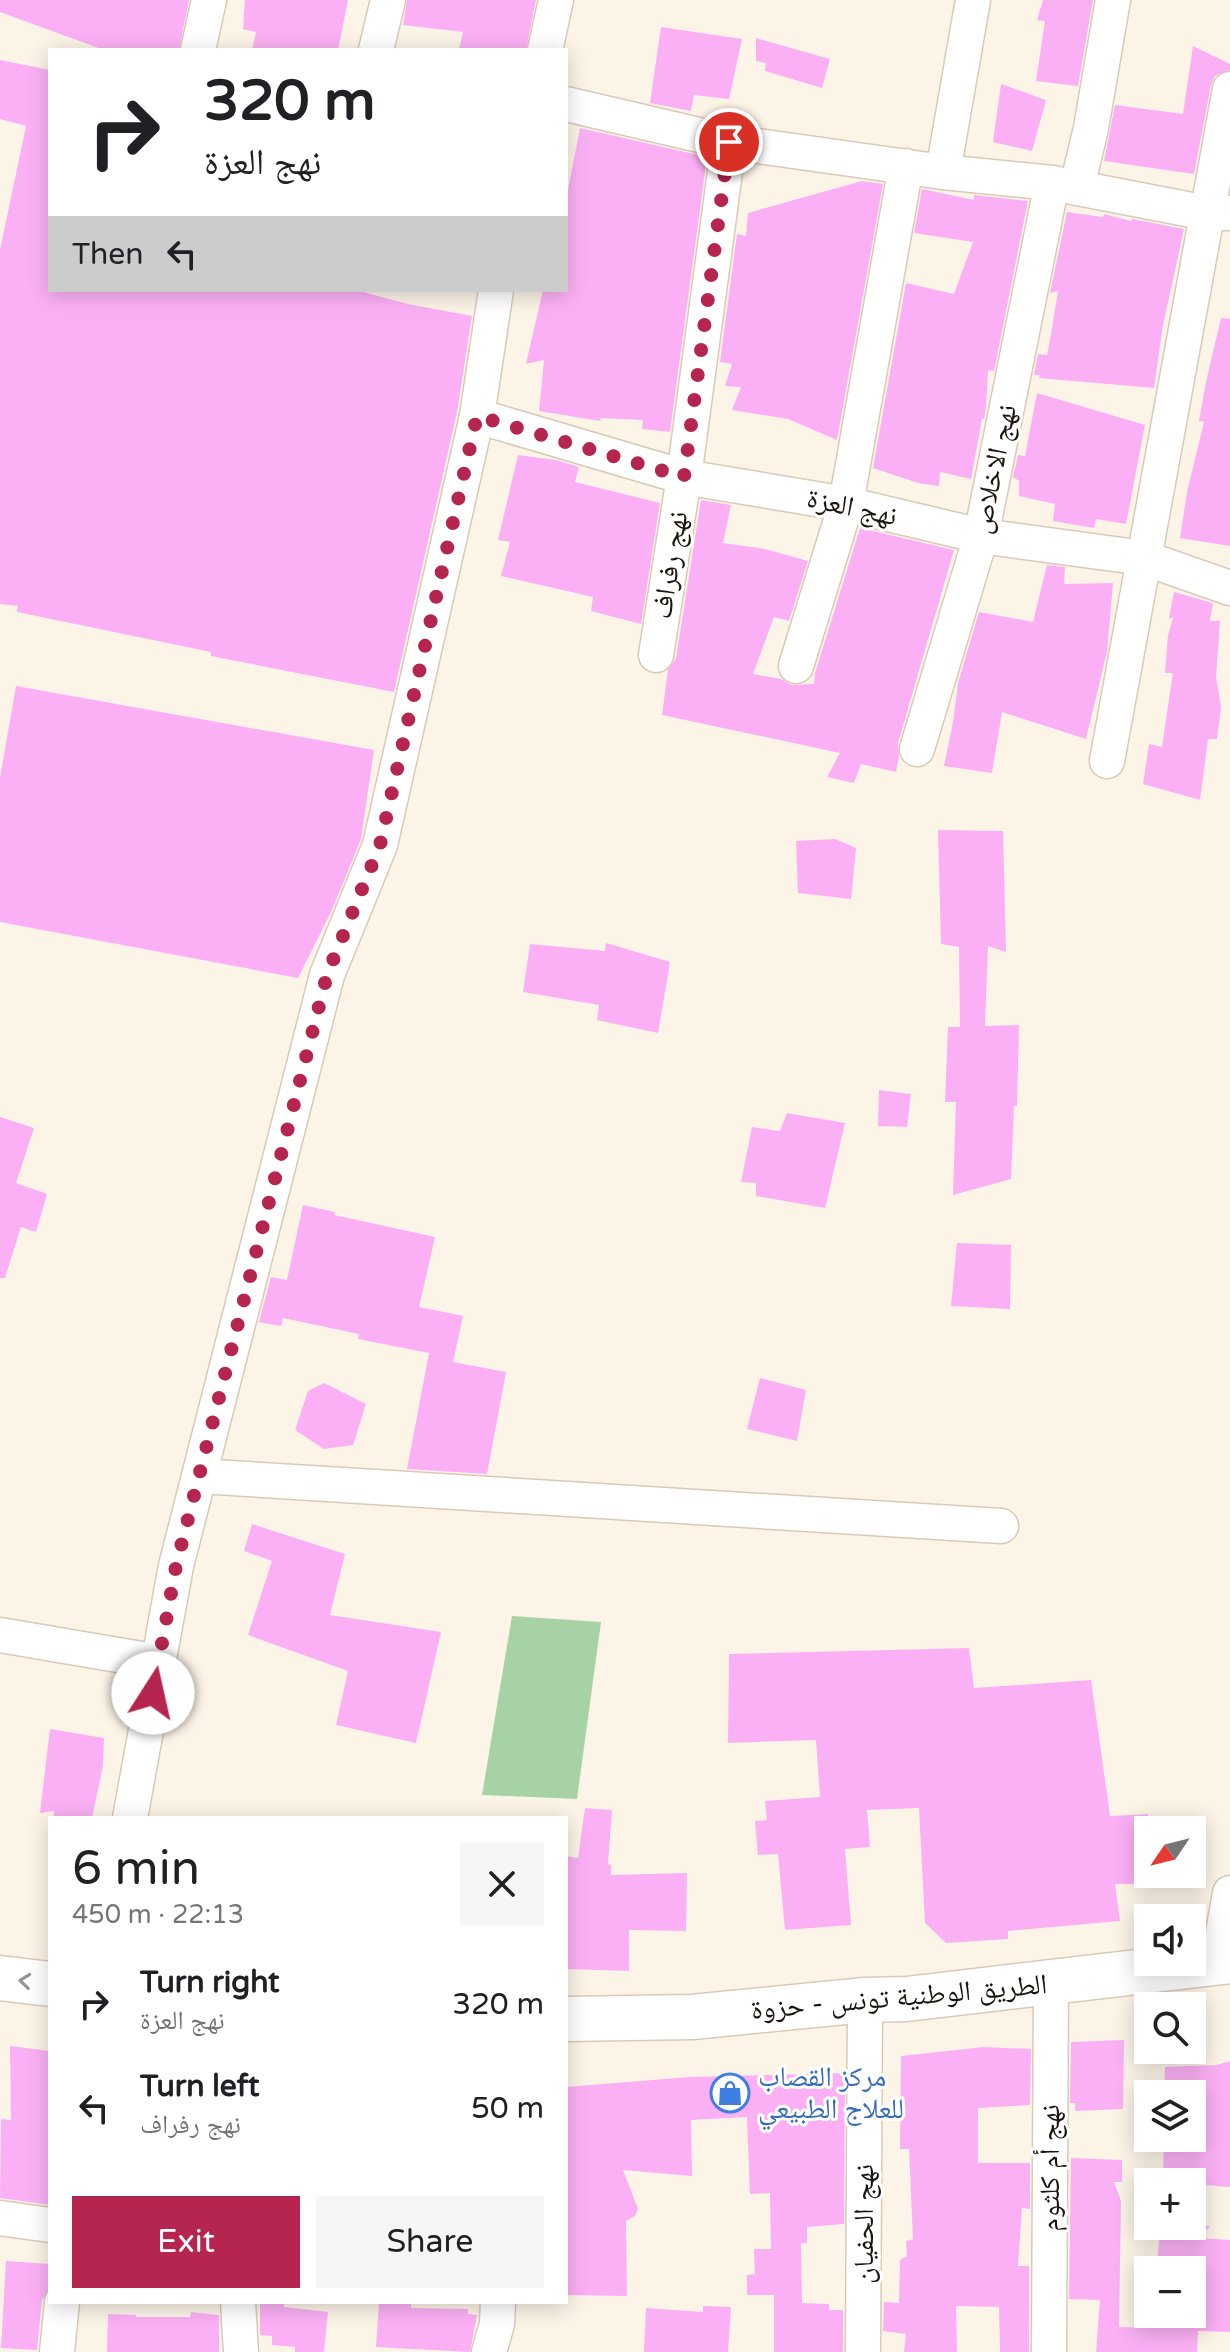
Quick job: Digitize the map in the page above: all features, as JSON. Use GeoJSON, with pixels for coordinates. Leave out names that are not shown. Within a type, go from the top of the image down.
{"type":"FeatureCollection","features":[{"type":"Feature","properties":{"kind":"main road","name":"الطريق الوطنية تونس - حزوة"},"geometry":{"type":"LineString","coordinates":[[568,2019],[692,2017],[865,2000],[907,1999],[1224,1962]]}},
{"type":"Feature","properties":{"kind":"main road"},"geometry":{"type":"LineString","coordinates":[[0,1978],[48,1984]]}},
{"type":"Feature","properties":{"kind":"main road"},"geometry":{"type":"LineString","coordinates":[[0,2009],[48,2012]]}},
{"type":"Feature","properties":{"kind":"street"},"geometry":{"type":"LineString","coordinates":[[198,48],[209,0]]}},
{"type":"Feature","properties":{"kind":"street"},"geometry":{"type":"LineString","coordinates":[[376,48],[388,0]]}},
{"type":"Feature","properties":{"kind":"street"},"geometry":{"type":"LineString","coordinates":[[545,48],[556,0]]}},
{"type":"Feature","properties":{"kind":"street"},"geometry":{"type":"LineString","coordinates":[[943,172],[973,0]]}},
{"type":"Feature","properties":{"kind":"street","name":"نهج الاخلاص"},"geometry":{"type":"LineString","coordinates":[[917,749],[981,536],[1064,185],[1091,128],[1113,0]]}},
{"type":"Feature","properties":{"kind":"street"},"geometry":{"type":"LineString","coordinates":[[1107,761],[1144,558],[1218,213],[1230,89]]}},
{"type":"Feature","properties":{"kind":"street"},"geometry":{"type":"LineString","coordinates":[[568,104],[729,142],[943,172],[1064,185],[1218,213]]}},
{"type":"Feature","properties":{"kind":"street","name":"نهج رفراف"},"geometry":{"type":"LineString","coordinates":[[656,655],[684,477],[729,142]]}},
{"type":"Feature","properties":{"kind":"street"},"geometry":{"type":"LineString","coordinates":[[796,666],[846,504],[906,166]]}},
{"type":"Feature","properties":{"kind":"street"},"geometry":{"type":"LineString","coordinates":[[130,1816],[176,1566],[327,975],[380,845],[477,416],[496,292]]}},
{"type":"Feature","properties":{"kind":"street","name":"نهج العزة"},"geometry":{"type":"LineString","coordinates":[[477,416],[684,477],[846,504],[981,536],[1144,558],[1230,588]]}},
{"type":"Feature","properties":{"kind":"street"},"geometry":{"type":"LineString","coordinates":[[199,1476],[1001,1526]]}},
{"type":"Feature","properties":{"kind":"street"},"geometry":{"type":"LineString","coordinates":[[0,1635],[159,1662]]}},
{"type":"Feature","properties":{"kind":"street"},"geometry":{"type":"LineString","coordinates":[[1224,1962],[1230,1893]]}},
{"type":"Feature","properties":{"kind":"street","name":"نهج أم كلثوم"},"geometry":{"type":"LineString","coordinates":[[1049,2352],[1051,1983]]}},
{"type":"Feature","properties":{"kind":"street","name":"نهج الحفيان"},"geometry":{"type":"LineString","coordinates":[[863,2352],[865,2000]]}},
{"type":"Feature","properties":{"kind":"street"},"geometry":{"type":"LineString","coordinates":[[0,2218],[48,2225]]}},
{"type":"Feature","properties":{"kind":"street"},"geometry":{"type":"LineString","coordinates":[[57,2352],[62,2304]]}},
{"type":"Feature","properties":{"kind":"street"},"geometry":{"type":"LineString","coordinates":[[238,2304],[241,2352]]}},
{"type":"Feature","properties":{"kind":"street"},"geometry":{"type":"LineString","coordinates":[[489,2352],[497,2324],[498,2304]]}},
{"type":"Feature","properties":{"kind":"green space"},"geometry":{"type":"Polygon","coordinates":[[[512,1616],[601,1622],[577,1799],[482,1795],[512,1616]]]}},
{"type":"Feature","properties":{"kind":"building"},"geometry":{"type":"Polygon","coordinates":[[[0,0],[189,0],[179,48],[99,48],[0,12],[0,0]]]}},
{"type":"Feature","properties":{"kind":"building"},"geometry":{"type":"Polygon","coordinates":[[[245,0],[348,0],[338,48],[252,48],[256,32],[243,29],[245,0]]]}},
{"type":"Feature","properties":{"kind":"building"},"geometry":{"type":"Polygon","coordinates":[[[407,0],[536,0],[526,48],[459,48],[463,32],[403,25],[407,0]]]}},
{"type":"Feature","properties":{"kind":"building"},"geometry":{"type":"Polygon","coordinates":[[[1043,0],[1093,0],[1078,86],[1036,81],[1045,21],[1037,20],[1043,0]]]}},
{"type":"Feature","properties":{"kind":"building"},"geometry":{"type":"Polygon","coordinates":[[[661,27],[742,39],[729,99],[694,95],[691,111],[650,103],[661,27]]]}},
{"type":"Feature","properties":{"kind":"building"},"geometry":{"type":"Polygon","coordinates":[[[756,38],[830,59],[822,88],[765,71],[766,63],[756,61],[756,38]]]}},
{"type":"Feature","properties":{"kind":"building"},"geometry":{"type":"Polygon","coordinates":[[[1193,46],[1230,64],[1230,70],[1215,76],[1211,85],[1194,174],[1104,161],[1115,105],[1183,114],[1193,46]]]}},
{"type":"Feature","properties":{"kind":"building"},"geometry":{"type":"Polygon","coordinates":[[[0,60],[48,70],[48,292],[363,292],[472,316],[457,412],[394,692],[211,656],[211,652],[17,612],[18,606],[0,604],[0,250],[26,126],[0,119],[0,60]]]}},
{"type":"Feature","properties":{"kind":"building"},"geometry":{"type":"Polygon","coordinates":[[[1001,84],[1046,100],[1032,151],[993,142],[1001,84]]]}},
{"type":"Feature","properties":{"kind":"building"},"geometry":{"type":"Polygon","coordinates":[[[580,128],[707,157],[670,432],[642,429],[643,420],[601,418],[600,421],[539,411],[544,360],[526,364],[543,292],[568,292],[568,190],[580,128]]]}},
{"type":"Feature","properties":{"kind":"building"},"geometry":{"type":"Polygon","coordinates":[[[862,181],[883,184],[837,440],[788,419],[732,410],[741,387],[725,386],[732,364],[720,362],[737,234],[746,236],[748,213],[862,181]]]}},
{"type":"Feature","properties":{"kind":"building"},"geometry":{"type":"Polygon","coordinates":[[[922,189],[974,200],[974,195],[1028,201],[994,371],[988,370],[986,408],[971,479],[940,472],[939,486],[918,483],[873,468],[906,283],[954,294],[973,242],[914,233],[922,189]]]}},
{"type":"Feature","properties":{"kind":"building"},"geometry":{"type":"Polygon","coordinates":[[[1067,212],[1103,217],[1104,214],[1184,229],[1163,325],[1154,388],[1039,378],[1040,375],[1034,375],[1038,354],[1047,355],[1058,291],[1050,293],[1067,212]]]}},
{"type":"Feature","properties":{"kind":"building"},"geometry":{"type":"Polygon","coordinates":[[[1221,318],[1230,319],[1230,546],[1180,538],[1187,492],[1204,422],[1199,421],[1206,382],[1221,318]]]}},
{"type":"Feature","properties":{"kind":"building"},"geometry":{"type":"Polygon","coordinates":[[[1037,393],[1145,425],[1126,524],[1096,519],[1094,528],[1053,521],[1055,504],[1019,496],[1019,481],[1013,477],[1018,455],[1025,456],[1037,393]]]}},
{"type":"Feature","properties":{"kind":"building"},"geometry":{"type":"Polygon","coordinates":[[[518,455],[556,460],[579,467],[575,482],[660,503],[641,624],[591,611],[593,597],[501,576],[510,542],[498,540],[518,455]]]}},
{"type":"Feature","properties":{"kind":"building"},"geometry":{"type":"Polygon","coordinates":[[[701,500],[731,505],[723,543],[765,549],[808,561],[789,621],[774,617],[753,674],[781,679],[791,685],[814,684],[860,528],[954,550],[898,743],[896,772],[861,764],[854,783],[827,777],[840,753],[662,715],[668,670],[676,658],[701,500]]]}},
{"type":"Feature","properties":{"kind":"building"},"geometry":{"type":"Polygon","coordinates":[[[1047,565],[1065,567],[1064,584],[1113,583],[1107,652],[1086,739],[1002,712],[992,773],[944,766],[958,683],[979,612],[1033,622],[1047,565]]]}},
{"type":"Feature","properties":{"kind":"building"},"geometry":{"type":"Polygon","coordinates":[[[1174,592],[1213,603],[1210,621],[1220,621],[1216,677],[1221,707],[1217,739],[1208,739],[1200,800],[1143,784],[1149,744],[1162,747],[1173,673],[1165,673],[1174,592]]]}},
{"type":"Feature","properties":{"kind":"building"},"geometry":{"type":"Polygon","coordinates":[[[16,686],[374,750],[361,839],[332,910],[298,978],[0,922],[0,778],[16,686]]]}},
{"type":"Feature","properties":{"kind":"building"},"geometry":{"type":"Polygon","coordinates":[[[938,830],[1003,831],[1006,952],[988,946],[985,1026],[1019,1025],[1011,1179],[953,1195],[956,1102],[945,1102],[948,1027],[960,1027],[959,947],[941,944],[938,830]]]}},
{"type":"Feature","properties":{"kind":"building"},"geometry":{"type":"Polygon","coordinates":[[[835,839],[856,848],[851,899],[798,893],[796,841],[835,839]]]}},
{"type":"Feature","properties":{"kind":"building"},"geometry":{"type":"Polygon","coordinates":[[[606,943],[670,962],[658,1033],[597,1020],[599,1005],[523,992],[530,944],[605,951],[606,943]]]}},
{"type":"Feature","properties":{"kind":"building"},"geometry":{"type":"Polygon","coordinates":[[[879,1090],[911,1094],[907,1127],[878,1126],[879,1090]]]}},
{"type":"Feature","properties":{"kind":"building"},"geometry":{"type":"Polygon","coordinates":[[[787,1113],[845,1123],[825,1208],[756,1196],[756,1183],[741,1182],[752,1127],[780,1131],[787,1113]]]}},
{"type":"Feature","properties":{"kind":"building"},"geometry":{"type":"Polygon","coordinates":[[[0,1117],[34,1128],[16,1183],[47,1194],[36,1232],[21,1227],[5,1278],[0,1278],[0,1117]]]}},
{"type":"Feature","properties":{"kind":"building"},"geometry":{"type":"Polygon","coordinates":[[[303,1205],[335,1212],[334,1215],[435,1237],[419,1307],[463,1316],[453,1362],[506,1372],[487,1474],[407,1469],[429,1353],[358,1339],[359,1334],[283,1318],[281,1326],[259,1322],[271,1277],[287,1280],[303,1205]]]}},
{"type":"Feature","properties":{"kind":"building"},"geometry":{"type":"Polygon","coordinates":[[[957,1243],[1011,1245],[1010,1309],[951,1306],[957,1243]]]}},
{"type":"Feature","properties":{"kind":"building"},"geometry":{"type":"Polygon","coordinates":[[[760,1378],[806,1390],[797,1441],[747,1429],[760,1378]]]}},
{"type":"Feature","properties":{"kind":"building"},"geometry":{"type":"Polygon","coordinates":[[[324,1383],[366,1404],[353,1445],[324,1449],[295,1430],[308,1391],[324,1383]]]}},
{"type":"Feature","properties":{"kind":"building"},"geometry":{"type":"Polygon","coordinates":[[[252,1524],[345,1554],[330,1615],[441,1632],[416,1743],[336,1725],[348,1671],[248,1635],[272,1561],[244,1551],[252,1524]]]}},
{"type":"Feature","properties":{"kind":"building"},"geometry":{"type":"Polygon","coordinates":[[[969,1648],[974,1688],[1091,1680],[1110,1816],[1148,1814],[1134,1816],[1134,1884],[1115,1884],[1120,1921],[1008,1931],[1008,1939],[946,1943],[925,1923],[919,1808],[867,1810],[870,1847],[845,1849],[851,1925],[785,1930],[778,1854],[758,1855],[755,1821],[767,1820],[765,1801],[820,1797],[816,1740],[728,1743],[729,1654],[969,1648]]]}},
{"type":"Feature","properties":{"kind":"building"},"geometry":{"type":"Polygon","coordinates":[[[50,1729],[104,1738],[103,1766],[92,1816],[53,1816],[54,1811],[40,1813],[50,1729]]]}},
{"type":"Feature","properties":{"kind":"building"},"geometry":{"type":"Polygon","coordinates":[[[585,1808],[612,1810],[608,1864],[611,1865],[611,1875],[687,1873],[686,1931],[629,1930],[629,1971],[568,1969],[568,1856],[578,1858],[585,1808]]]}},
{"type":"Feature","properties":{"kind":"building"},"geometry":{"type":"Polygon","coordinates":[[[1124,2040],[1123,2109],[1075,2111],[1075,2103],[1070,2103],[1071,2042],[1124,2040]]]}},
{"type":"Feature","properties":{"kind":"building"},"geometry":{"type":"Polygon","coordinates":[[[10,2046],[48,2051],[48,2205],[0,2198],[1,2119],[11,2120],[10,2046]]]}},
{"type":"Feature","properties":{"kind":"building"},"geometry":{"type":"Polygon","coordinates":[[[984,2047],[1031,2049],[1030,2105],[978,2108],[978,2163],[1030,2163],[1030,2209],[1022,2208],[1018,2266],[1029,2266],[1029,2352],[1000,2352],[999,2307],[956,2306],[957,2352],[904,2352],[906,2334],[883,2331],[884,2302],[899,2303],[900,2260],[907,2256],[906,2241],[913,2239],[909,2149],[900,2149],[901,2056],[984,2047]]]}},
{"type":"Feature","properties":{"kind":"building"},"geometry":{"type":"Polygon","coordinates":[[[1230,2061],[1230,2187],[1206,2185],[1206,2168],[1163,2168],[1164,2152],[1206,2152],[1206,2080],[1165,2080],[1165,2067],[1217,2065],[1230,2061]]]}},
{"type":"Feature","properties":{"kind":"building"},"geometry":{"type":"Polygon","coordinates":[[[845,2073],[844,2224],[807,2227],[807,2243],[801,2243],[802,2303],[829,2304],[829,2310],[843,2310],[843,2352],[774,2352],[774,2295],[747,2295],[747,2275],[755,2274],[754,2249],[771,2249],[770,2193],[750,2194],[747,2117],[691,2120],[692,2176],[623,2170],[638,2209],[635,2216],[626,2221],[627,2296],[568,2295],[568,2087],[690,2077],[845,2073]]]}},
{"type":"Feature","properties":{"kind":"building"},"geometry":{"type":"Polygon","coordinates":[[[1071,2158],[1122,2160],[1122,2182],[1114,2182],[1121,2201],[1119,2327],[1206,2328],[1206,2256],[1158,2256],[1159,2240],[1230,2240],[1230,2332],[1198,2331],[1197,2352],[1096,2352],[1100,2300],[1069,2299],[1071,2158]]]}},
{"type":"Feature","properties":{"kind":"building"},"geometry":{"type":"Polygon","coordinates":[[[6,2261],[48,2264],[48,2290],[42,2300],[37,2350],[1,2348],[6,2261]]]}},
{"type":"Feature","properties":{"kind":"building"},"geometry":{"type":"Polygon","coordinates":[[[260,2304],[284,2304],[284,2307],[328,2312],[324,2352],[295,2352],[295,2347],[272,2345],[272,2336],[260,2335],[260,2304]]]}},
{"type":"Feature","properties":{"kind":"building"},"geometry":{"type":"Polygon","coordinates":[[[379,2304],[468,2309],[468,2314],[477,2315],[470,2352],[376,2347],[379,2304]]]}},
{"type":"Feature","properties":{"kind":"building"},"geometry":{"type":"Polygon","coordinates":[[[703,2306],[731,2307],[728,2352],[644,2352],[646,2308],[703,2312],[703,2306]]]}},
{"type":"Feature","properties":{"kind":"building"},"geometry":{"type":"Polygon","coordinates":[[[191,2312],[219,2315],[219,2352],[107,2352],[108,2314],[190,2317],[191,2312]]]}},
{"type":"Feature","properties":{"kind":"place","name":"مركز القصاب للعلاج الطبيعي"},"geometry":{"type":"Point","coordinates":[730,2093]}},
{"type":"Feature","properties":{"kind":"route"},"geometry":{"type":"LineString","coordinates":[[153,1693],[176,1566],[327,975],[380,845],[477,416],[684,477],[729,142]]}}]}
